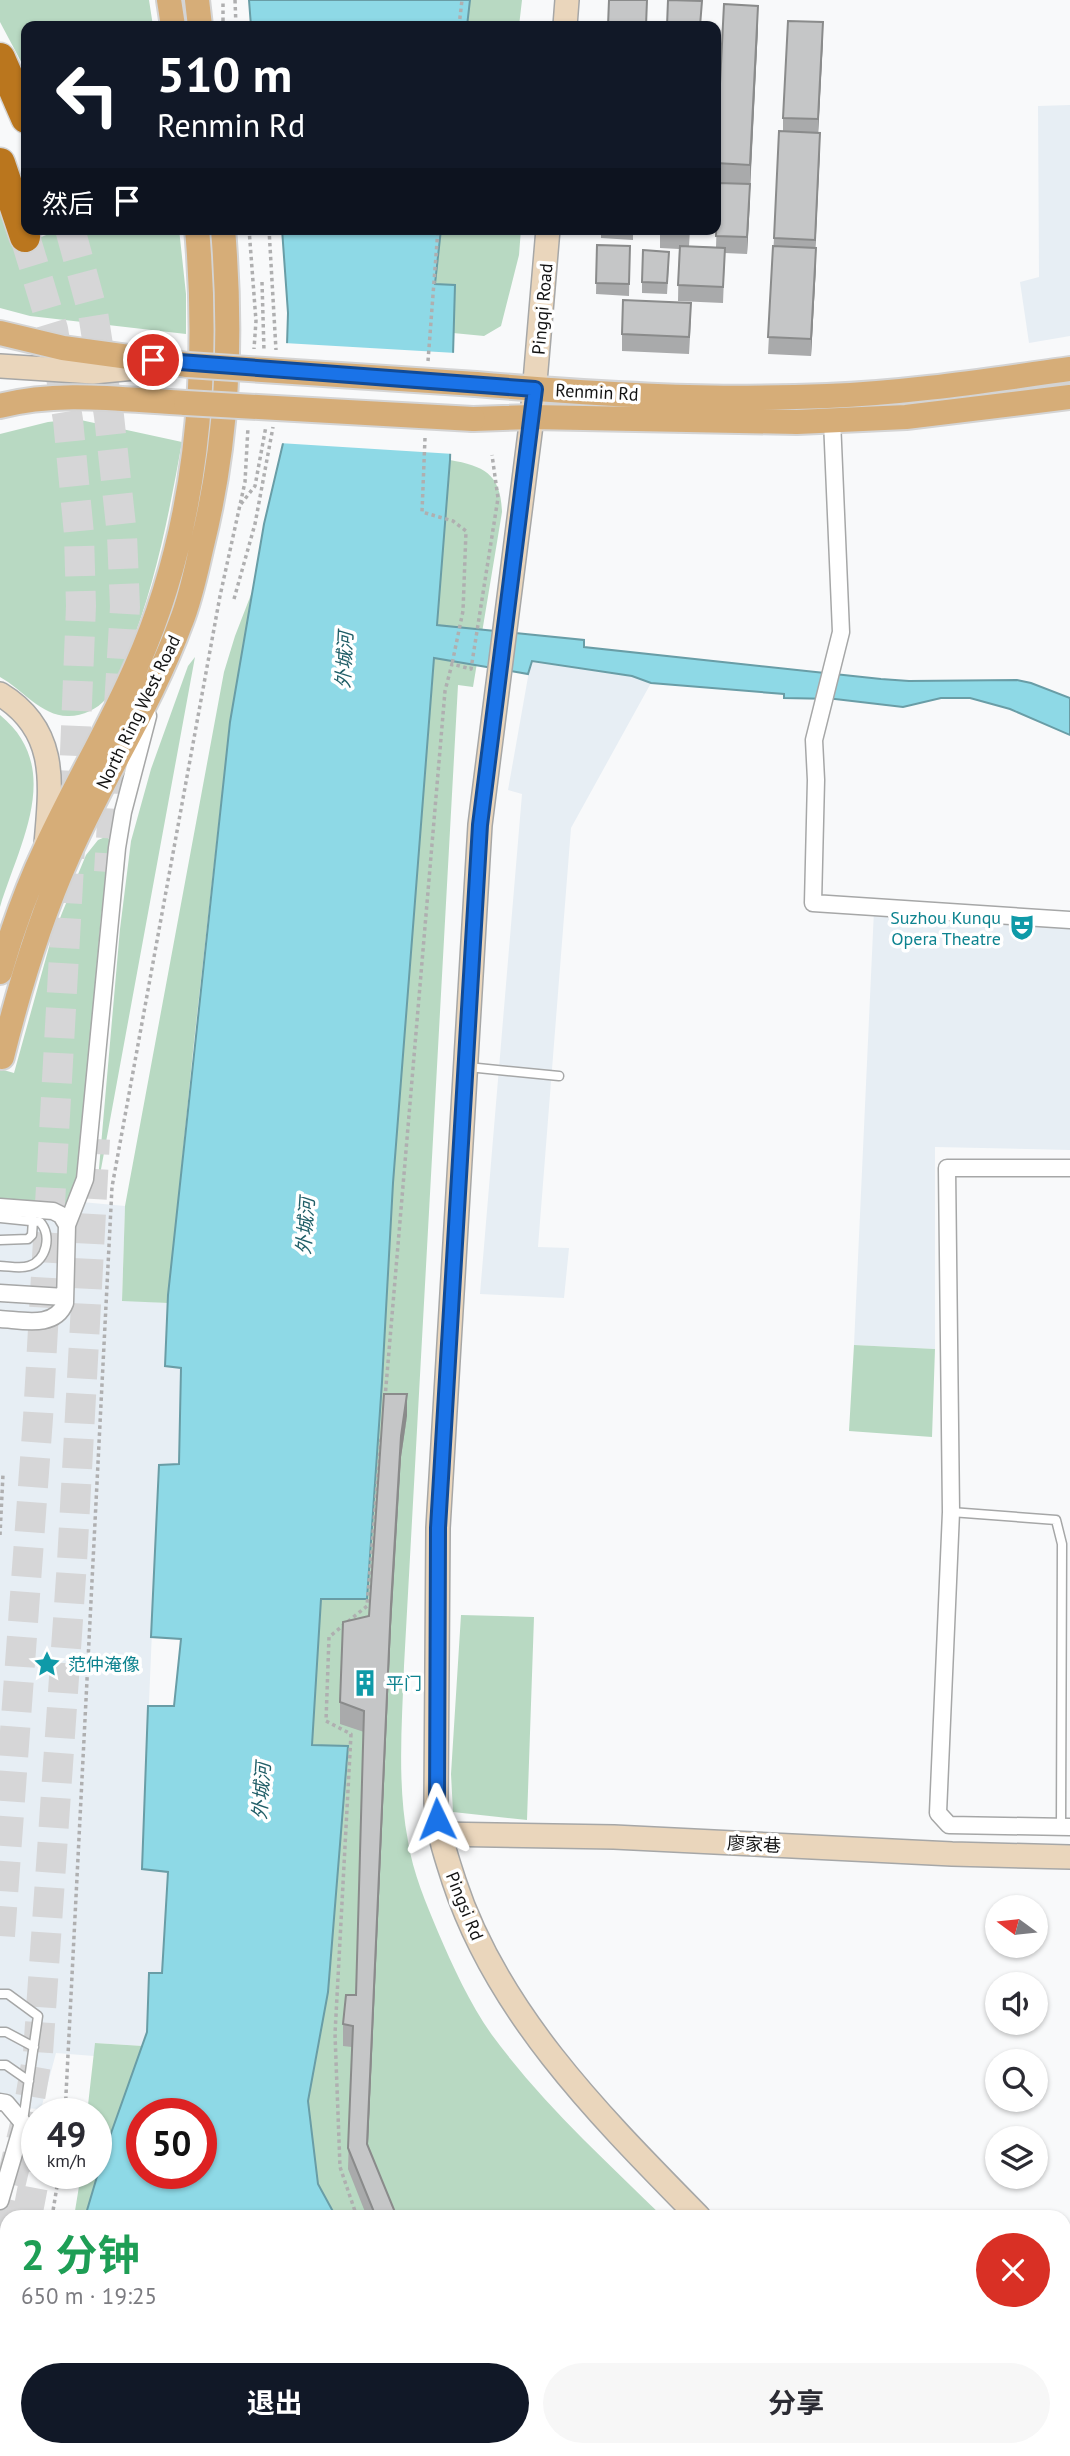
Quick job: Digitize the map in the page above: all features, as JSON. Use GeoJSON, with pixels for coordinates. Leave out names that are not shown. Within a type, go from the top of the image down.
{"type":"FeatureCollection","features":[{"type":"Feature","properties":{"kind":"highway"},"geometry":{"type":"LineString","coordinates":[[0,58],[21,106]]}},
{"type":"Feature","properties":{"kind":"highway"},"geometry":{"type":"LineString","coordinates":[[0,163],[21,225]]}},
{"type":"Feature","properties":{"kind":"main road"},"geometry":{"type":"LineString","coordinates":[[169,0],[172,21]]}},
{"type":"Feature","properties":{"kind":"main road"},"geometry":{"type":"LineString","coordinates":[[197,0],[199,21]]}},
{"type":"Feature","properties":{"kind":"main road"},"geometry":{"type":"LineString","coordinates":[[565,21],[567,0]]}},
{"type":"Feature","properties":{"kind":"main road","name":"North Ring West Road"},"geometry":{"type":"LineString","coordinates":[[0,972],[25,897],[46,848],[137,665],[158,612],[172,565],[195,453],[202,337],[202,288],[198,235]]}},
{"type":"Feature","properties":{"kind":"main road","name":"North Ring West Road"},"geometry":{"type":"LineString","coordinates":[[2,1057],[30,952],[68,855],[157,682],[183,619],[209,519],[221,454],[229,335],[223,235]]}},
{"type":"Feature","properties":{"kind":"main road","name":"Pingqi Road"},"geometry":{"type":"LineString","coordinates":[[535,389],[548,235]]}},
{"type":"Feature","properties":{"kind":"main road","name":"Renmin Rd"},"geometry":{"type":"LineString","coordinates":[[0,333],[63,348],[182,364],[259,366],[535,389],[699,397],[830,396],[986,381],[1070,369]]}},
{"type":"Feature","properties":{"kind":"main road"},"geometry":{"type":"LineString","coordinates":[[0,366],[93,372],[182,364]]}},
{"type":"Feature","properties":{"kind":"main road","name":"Pingsi Rd"},"geometry":{"type":"LineString","coordinates":[[535,389],[480,825],[438,1528],[436,1803],[439,1834],[465,1913],[502,1985],[574,2085],[692,2210]]}},
{"type":"Feature","properties":{"kind":"main road","name":"Renmin Rd"},"geometry":{"type":"LineString","coordinates":[[0,406],[36,398],[62,397],[186,403],[259,411],[473,419],[532,417],[792,422],[906,416],[1070,397]]}},
{"type":"Feature","properties":{"kind":"main road"},"geometry":{"type":"LineString","coordinates":[[0,694],[27,715],[41,738],[49,763],[50,799],[46,848]]}},
{"type":"Feature","properties":{"kind":"main road","name":"廖家巷"},"geometry":{"type":"LineString","coordinates":[[439,1834],[614,1837],[952,1854],[1070,1857]]}},
{"type":"Feature","properties":{"kind":"street"},"geometry":{"type":"LineString","coordinates":[[832,420],[841,632],[814,740],[816,780],[813,903],[1070,920]]}},
{"type":"Feature","properties":{"kind":"street"},"geometry":{"type":"LineString","coordinates":[[0,1319],[40,1321],[53,1318],[60,1313],[65,1297],[67,1225],[85,1179],[107,938],[123,812],[157,682]]}},
{"type":"Feature","properties":{"kind":"street"},"geometry":{"type":"LineString","coordinates":[[1065,1827],[949,1825],[938,1813],[951,1512],[947,1168],[1070,1168]]}},
{"type":"Feature","properties":{"kind":"street"},"geometry":{"type":"LineString","coordinates":[[0,1207],[48,1211],[61,1215],[67,1225]]}},
{"type":"Feature","properties":{"kind":"street"},"geometry":{"type":"LineString","coordinates":[[0,1293],[65,1297]]}},
{"type":"Feature","properties":{"kind":"street"},"geometry":{"type":"LineString","coordinates":[[0,2102],[6,2103],[21,2121]]}},
{"type":"Feature","properties":{"kind":"street"},"geometry":{"type":"LineString","coordinates":[[0,2201],[21,2130]]}},
{"type":"Feature","properties":{"kind":"lane"},"geometry":{"type":"LineString","coordinates":[[465,1067],[559,1076]]}},
{"type":"Feature","properties":{"kind":"lane"},"geometry":{"type":"LineString","coordinates":[[0,1266],[32,1265],[40,1259],[47,1234],[48,1211]]}},
{"type":"Feature","properties":{"kind":"lane"},"geometry":{"type":"LineString","coordinates":[[0,1218],[40,1222],[47,1234]]}},
{"type":"Feature","properties":{"kind":"lane"},"geometry":{"type":"LineString","coordinates":[[0,1240],[28,1239],[32,1235],[33,1220]]}},
{"type":"Feature","properties":{"kind":"lane"},"geometry":{"type":"LineString","coordinates":[[951,1512],[1056,1520],[1066,1544],[1065,1827]]}},
{"type":"Feature","properties":{"kind":"lane"},"geometry":{"type":"LineString","coordinates":[[0,1994],[8,1994],[38,2016],[27,2098]]}},
{"type":"Feature","properties":{"kind":"lane"},"geometry":{"type":"LineString","coordinates":[[0,2032],[6,2032],[34,2047]]}},
{"type":"Feature","properties":{"kind":"lane"},"geometry":{"type":"LineString","coordinates":[[0,2065],[6,2065],[29,2081]]}},
{"type":"Feature","properties":{"kind":"path"},"geometry":{"type":"LineString","coordinates":[[223,0],[223,21]]}},
{"type":"Feature","properties":{"kind":"path"},"geometry":{"type":"LineString","coordinates":[[234,0],[236,21]]}},
{"type":"Feature","properties":{"kind":"path"},"geometry":{"type":"LineString","coordinates":[[460,21],[463,0]]}},
{"type":"Feature","properties":{"kind":"path"},"geometry":{"type":"LineString","coordinates":[[249,235],[259,366]]}},
{"type":"Feature","properties":{"kind":"path"},"geometry":{"type":"LineString","coordinates":[[428,363],[438,235]]}},
{"type":"Feature","properties":{"kind":"path"},"geometry":{"type":"LineString","coordinates":[[253,281],[272,282]]}},
{"type":"Feature","properties":{"kind":"path"},"geometry":{"type":"LineString","coordinates":[[259,366],[262,282]]}},
{"type":"Feature","properties":{"kind":"path"},"geometry":{"type":"LineString","coordinates":[[240,506],[255,486],[259,411]]}},
{"type":"Feature","properties":{"kind":"path"},"geometry":{"type":"LineString","coordinates":[[66,2098],[112,1188],[218,610],[259,411]]}},
{"type":"Feature","properties":{"kind":"path"},"geometry":{"type":"LineString","coordinates":[[384,1409],[445,691],[463,611],[466,531],[453,521],[422,512],[425,431]]}},
{"type":"Feature","properties":{"kind":"path"},"geometry":{"type":"LineString","coordinates":[[452,664],[471,669],[498,498],[492,455]]}},
{"type":"Feature","properties":{"kind":"path"},"geometry":{"type":"LineString","coordinates":[[255,486],[262,489]]}},
{"type":"Feature","properties":{"kind":"path"},"geometry":{"type":"LineString","coordinates":[[355,2210],[340,2167],[335,2035],[351,1734],[326,1721],[329,1637],[368,1606],[382,1436]]}},
{"type":"Feature","properties":{"kind":"path"},"geometry":{"type":"LineString","coordinates":[[0,1535],[3,1474]]}},
{"type":"Feature","properties":{"kind":"path"},"geometry":{"type":"LineString","coordinates":[[52,2210],[56,2189]]}},
{"type":"Feature","properties":{"kind":"shaded area"},"geometry":{"type":"Polygon","coordinates":[[[1070,105],[1070,336],[1029,343],[1020,282],[1039,277],[1038,106],[1070,105]]]}},
{"type":"Feature","properties":{"kind":"shaded area"},"geometry":{"type":"Polygon","coordinates":[[[531,660],[632,676],[651,683],[571,828],[538,1247],[569,1248],[564,1298],[480,1294],[522,794],[508,790],[531,660]]]}},
{"type":"Feature","properties":{"kind":"shaded area"},"geometry":{"type":"Polygon","coordinates":[[[874,910],[1070,917],[1070,1150],[935,1147],[935,1349],[854,1345],[874,910]]]}},
{"type":"Feature","properties":{"kind":"shaded area"},"geometry":{"type":"Polygon","coordinates":[[[71,1201],[125,1206],[122,1300],[168,1303],[166,1366],[181,1367],[179,1464],[159,1465],[142,1869],[168,1871],[162,1974],[149,1974],[147,2032],[143,2046],[96,2043],[94,2056],[56,2053],[44,2098],[21,2098],[21,2108],[0,2107],[0,1203],[71,1201]]]}},
{"type":"Feature","properties":{"kind":"green space"},"geometry":{"type":"Polygon","coordinates":[[[0,0],[149,0],[152,21],[21,21],[21,62],[0,22],[0,0]]]}},
{"type":"Feature","properties":{"kind":"green space"},"geometry":{"type":"Polygon","coordinates":[[[470,0],[522,0],[520,21],[468,21],[470,0]]]}},
{"type":"Feature","properties":{"kind":"green space"},"geometry":{"type":"Polygon","coordinates":[[[0,209],[14,248],[46,235],[180,235],[186,294],[186,334],[30,316],[0,308],[0,209]]]}},
{"type":"Feature","properties":{"kind":"green space"},"geometry":{"type":"Polygon","coordinates":[[[440,235],[521,235],[519,255],[501,326],[484,336],[453,333],[455,285],[435,284],[440,235]]]}},
{"type":"Feature","properties":{"kind":"green space"},"geometry":{"type":"Polygon","coordinates":[[[76,419],[182,442],[153,577],[119,678],[110,694],[98,706],[69,716],[59,715],[41,707],[0,677],[0,434],[48,422],[76,419]]]}},
{"type":"Feature","properties":{"kind":"green space"},"geometry":{"type":"Polygon","coordinates":[[[450,460],[481,469],[494,480],[501,499],[502,512],[473,687],[458,685],[404,1666],[402,1798],[410,1853],[425,1899],[456,1972],[484,2023],[511,2060],[553,2107],[656,2210],[332,2210],[318,2184],[308,2101],[328,1992],[348,1747],[312,1745],[321,1598],[367,1598],[393,1183],[450,460]]]}},
{"type":"Feature","properties":{"kind":"green space"},"geometry":{"type":"Polygon","coordinates":[[[252,592],[230,722],[168,1303],[122,1301],[125,1206],[224,672],[252,592]]]}},
{"type":"Feature","properties":{"kind":"green space"},"geometry":{"type":"Polygon","coordinates":[[[195,657],[97,1191],[120,929],[131,841],[151,769],[188,666],[195,657]]]}},
{"type":"Feature","properties":{"kind":"green space"},"geometry":{"type":"Polygon","coordinates":[[[0,715],[19,736],[30,758],[34,782],[32,807],[25,833],[0,907],[0,715]]]}},
{"type":"Feature","properties":{"kind":"green space"},"geometry":{"type":"Polygon","coordinates":[[[105,837],[113,840],[101,917],[78,1179],[71,1198],[62,1206],[0,1203],[0,1069],[14,1073],[49,947],[62,913],[86,855],[98,840],[105,837]]]}},
{"type":"Feature","properties":{"kind":"green space"},"geometry":{"type":"Polygon","coordinates":[[[854,1345],[935,1349],[932,1437],[849,1431],[854,1345]]]}},
{"type":"Feature","properties":{"kind":"green space"},"geometry":{"type":"Polygon","coordinates":[[[461,1615],[534,1617],[527,1820],[453,1812],[451,1774],[461,1615]]]}},
{"type":"Feature","properties":{"kind":"green space"},"geometry":{"type":"Polygon","coordinates":[[[95,2043],[143,2046],[112,2131],[112,2098],[89,2098],[95,2043]]]}},
{"type":"Feature","properties":{"kind":"green space"},"geometry":{"type":"Polygon","coordinates":[[[79,2189],[93,2189],[87,2210],[75,2210],[79,2189]]]}},
{"type":"Feature","properties":{"kind":"water"},"geometry":{"type":"Polygon","coordinates":[[[249,0],[470,0],[468,21],[251,21],[249,0]]]}},
{"type":"Feature","properties":{"kind":"water","name":"外城河"},"geometry":{"type":"Polygon","coordinates":[[[282,235],[440,235],[435,284],[455,285],[450,460],[437,625],[584,640],[584,647],[881,679],[1017,680],[1070,698],[1070,735],[1010,709],[970,698],[941,698],[903,707],[835,699],[784,698],[784,694],[651,683],[632,676],[532,661],[528,674],[434,658],[393,1183],[367,1599],[321,1599],[312,1745],[348,1746],[328,1992],[308,2101],[318,2184],[332,2210],[87,2210],[93,2189],[112,2189],[112,2130],[147,2032],[149,1973],[162,1973],[168,1872],[142,1869],[148,1706],[174,1706],[181,1639],[151,1637],[159,1465],[179,1464],[181,1368],[165,1366],[168,1295],[230,722],[264,524],[284,439],[288,313],[282,235]]]}},
{"type":"Feature","properties":{"kind":"pier"},"geometry":{"type":"Polygon","coordinates":[[[284,343],[456,353],[454,454],[279,443],[284,343]]]}},
{"type":"Feature","properties":{"kind":"building"},"geometry":{"type":"Polygon","coordinates":[[[609,0],[647,0],[646,21],[608,21],[609,0]]]}},
{"type":"Feature","properties":{"kind":"building"},"geometry":{"type":"Polygon","coordinates":[[[668,0],[702,1],[700,21],[667,21],[668,0]]]}},
{"type":"Feature","properties":{"kind":"building"},"geometry":{"type":"Polygon","coordinates":[[[724,4],[758,6],[750,165],[721,163],[724,4]]]}},
{"type":"Feature","properties":{"kind":"building"},"geometry":{"type":"Polygon","coordinates":[[[788,21],[823,22],[818,119],[783,118],[788,21]]]}},
{"type":"Feature","properties":{"kind":"building"},"geometry":{"type":"Polygon","coordinates":[[[779,131],[820,133],[815,240],[774,238],[779,131]]]}},
{"type":"Feature","properties":{"kind":"building"},"geometry":{"type":"Polygon","coordinates":[[[721,183],[750,184],[747,237],[716,236],[721,235],[721,183]]]}},
{"type":"Feature","properties":{"kind":"building"},"geometry":{"type":"Polygon","coordinates":[[[597,245],[630,246],[629,284],[596,283],[597,245]]]}},
{"type":"Feature","properties":{"kind":"building"},"geometry":{"type":"Polygon","coordinates":[[[680,246],[725,248],[723,287],[678,285],[680,246]]]}},
{"type":"Feature","properties":{"kind":"building"},"geometry":{"type":"Polygon","coordinates":[[[773,246],[816,248],[811,339],[768,337],[773,246]]]}},
{"type":"Feature","properties":{"kind":"building"},"geometry":{"type":"Polygon","coordinates":[[[643,250],[669,252],[667,283],[642,282],[643,250]]]}},
{"type":"Feature","properties":{"kind":"building"},"geometry":{"type":"Polygon","coordinates":[[[623,300],[691,303],[689,337],[622,334],[623,300]]]}},
{"type":"Feature","properties":{"kind":"building"},"geometry":{"type":"Polygon","coordinates":[[[384,1394],[407,1394],[401,1436],[391,1604],[367,2144],[394,2210],[373,2210],[348,2148],[353,2026],[343,2024],[346,1995],[356,1995],[364,1711],[340,1702],[343,1622],[369,1616],[384,1394]]]}},
{"type":"Feature","properties":{"kind":"tunnel"},"geometry":{"type":"LineString","coordinates":[[72,235],[93,313],[109,416],[122,535],[125,607],[109,872]]}},
{"type":"Feature","properties":{"kind":"tunnel"},"geometry":{"type":"LineString","coordinates":[[25,237],[53,329],[68,420],[79,534],[81,606],[73,801]]}},
{"type":"Feature","properties":{"kind":"tunnel"},"geometry":{"type":"LineString","coordinates":[[0,1936],[38,1418],[70,848]]}},
{"type":"Feature","properties":{"kind":"tunnel"},"geometry":{"type":"LineString","coordinates":[[4,2210],[27,2116],[38,2053],[72,1562],[95,1139]]}},
{"type":"Feature","properties":{"kind":"tunnel"},"geometry":{"type":"LineString","coordinates":[[28,2210],[32,2189]]}},
{"type":"Feature","properties":{"kind":"place","name":"Suzhou Kunqu Opera Theatre"},"geometry":{"type":"Point","coordinates":[1022,927]}},
{"type":"Feature","properties":{"kind":"place","name":"范仲淹像"},"geometry":{"type":"Point","coordinates":[47,1664]}},
{"type":"Feature","properties":{"kind":"place","name":"平门"},"geometry":{"type":"Point","coordinates":[365,1683]}},
{"type":"Feature","properties":{"kind":"route"},"geometry":{"type":"LineString","coordinates":[[153,360],[214,367],[535,389],[480,825],[438,1528],[437,1819]]}}]}
